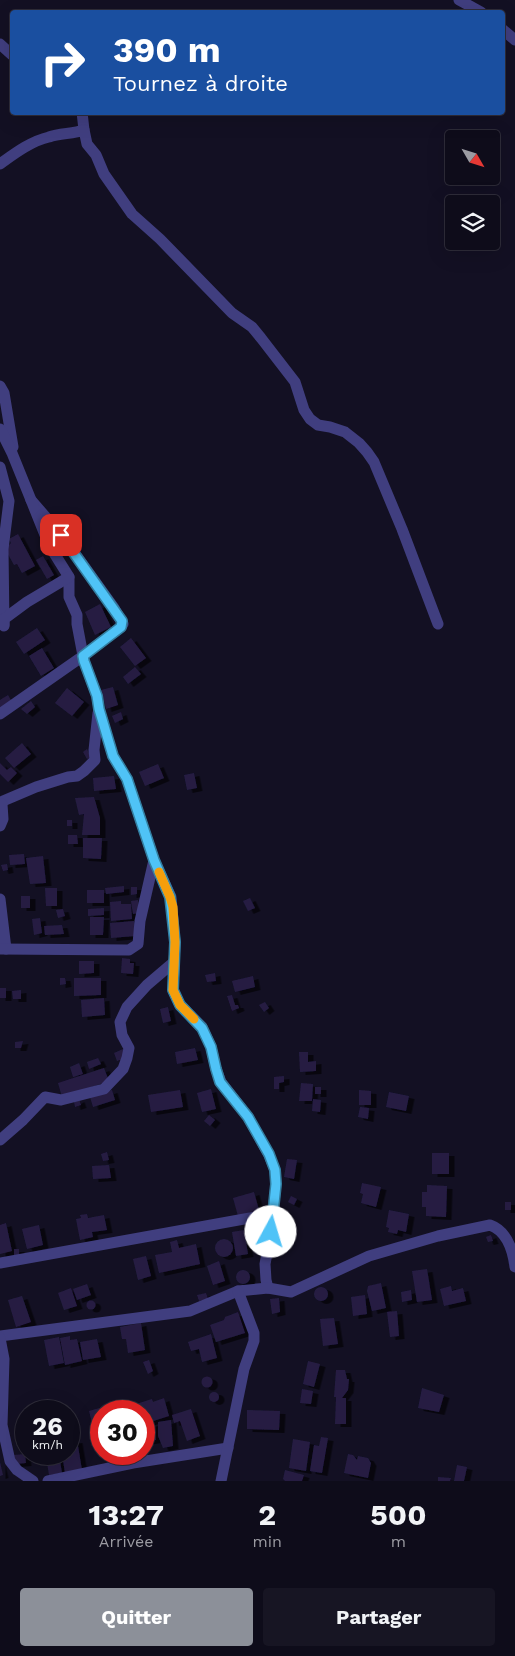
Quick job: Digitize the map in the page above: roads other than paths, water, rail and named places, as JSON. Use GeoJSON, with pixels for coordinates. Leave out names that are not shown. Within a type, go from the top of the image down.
{"type":"FeatureCollection","features":[{"type":"Feature","properties":{"kind":"street"},"geometry":{"type":"LineString","coordinates":[[459,0],[477,10]]}},
{"type":"Feature","properties":{"kind":"street"},"geometry":{"type":"LineString","coordinates":[[505,32],[515,40]]}},
{"type":"Feature","properties":{"kind":"street"},"geometry":{"type":"LineString","coordinates":[[0,44],[10,53]]}},
{"type":"Feature","properties":{"kind":"street"},"geometry":{"type":"LineString","coordinates":[[82,115],[87,144],[96,155],[104,174],[132,214],[232,313],[252,327],[295,382],[304,410],[310,419],[318,425],[345,432],[359,443],[374,462],[438,624]]}},
{"type":"Feature","properties":{"kind":"street"},"geometry":{"type":"LineString","coordinates":[[0,164],[14,154],[49,136],[84,130]]}},
{"type":"Feature","properties":{"kind":"street"},"geometry":{"type":"LineString","coordinates":[[0,386],[4,393],[15,460]]}},
{"type":"Feature","properties":{"kind":"street"},"geometry":{"type":"LineString","coordinates":[[0,429],[15,460],[49,545],[69,577],[69,597],[77,615],[76,624],[86,670],[97,696],[113,756],[127,779],[154,860],[170,897],[173,907],[173,990],[176,999],[202,1028],[211,1047],[220,1082],[248,1117],[269,1154],[275,1170],[276,1184],[265,1264],[268,1288]]}},
{"type":"Feature","properties":{"kind":"street"},"geometry":{"type":"LineString","coordinates":[[0,467],[9,502],[3,549],[2,627]]}},
{"type":"Feature","properties":{"kind":"street"},"geometry":{"type":"LineString","coordinates":[[0,714],[83,656],[121,627],[122,621],[71,548],[30,500]]}},
{"type":"Feature","properties":{"kind":"street"},"geometry":{"type":"LineString","coordinates":[[2,627],[4,619],[27,602],[69,577]]}},
{"type":"Feature","properties":{"kind":"street"},"geometry":{"type":"LineString","coordinates":[[0,826],[3,819],[1,804],[3,801],[36,787],[77,776],[95,760],[95,734],[99,709]]}},
{"type":"Feature","properties":{"kind":"street"},"geometry":{"type":"LineString","coordinates":[[0,899],[3,949],[129,950],[138,944],[140,921],[154,860]]}},
{"type":"Feature","properties":{"kind":"street"},"geometry":{"type":"LineString","coordinates":[[0,1140],[45,1097],[61,1100],[104,1089],[122,1069],[127,1058],[129,1048],[122,1035],[120,1022],[127,1007],[147,985],[174,962]]}},
{"type":"Feature","properties":{"kind":"street"},"geometry":{"type":"LineString","coordinates":[[0,1263],[272,1214]]}},
{"type":"Feature","properties":{"kind":"street"},"geometry":{"type":"LineString","coordinates":[[33,1481],[16,1470],[10,1461],[2,1425],[4,1359],[0,1337],[190,1311],[238,1290],[268,1288],[291,1292],[369,1256],[438,1236],[490,1225],[503,1233],[510,1247],[515,1267]]}},
{"type":"Feature","properties":{"kind":"street"},"geometry":{"type":"LineString","coordinates":[[220,1481],[244,1369],[254,1341],[254,1333],[238,1290]]}},
{"type":"Feature","properties":{"kind":"street"},"geometry":{"type":"LineString","coordinates":[[48,1481],[133,1463],[228,1448]]}}]}
